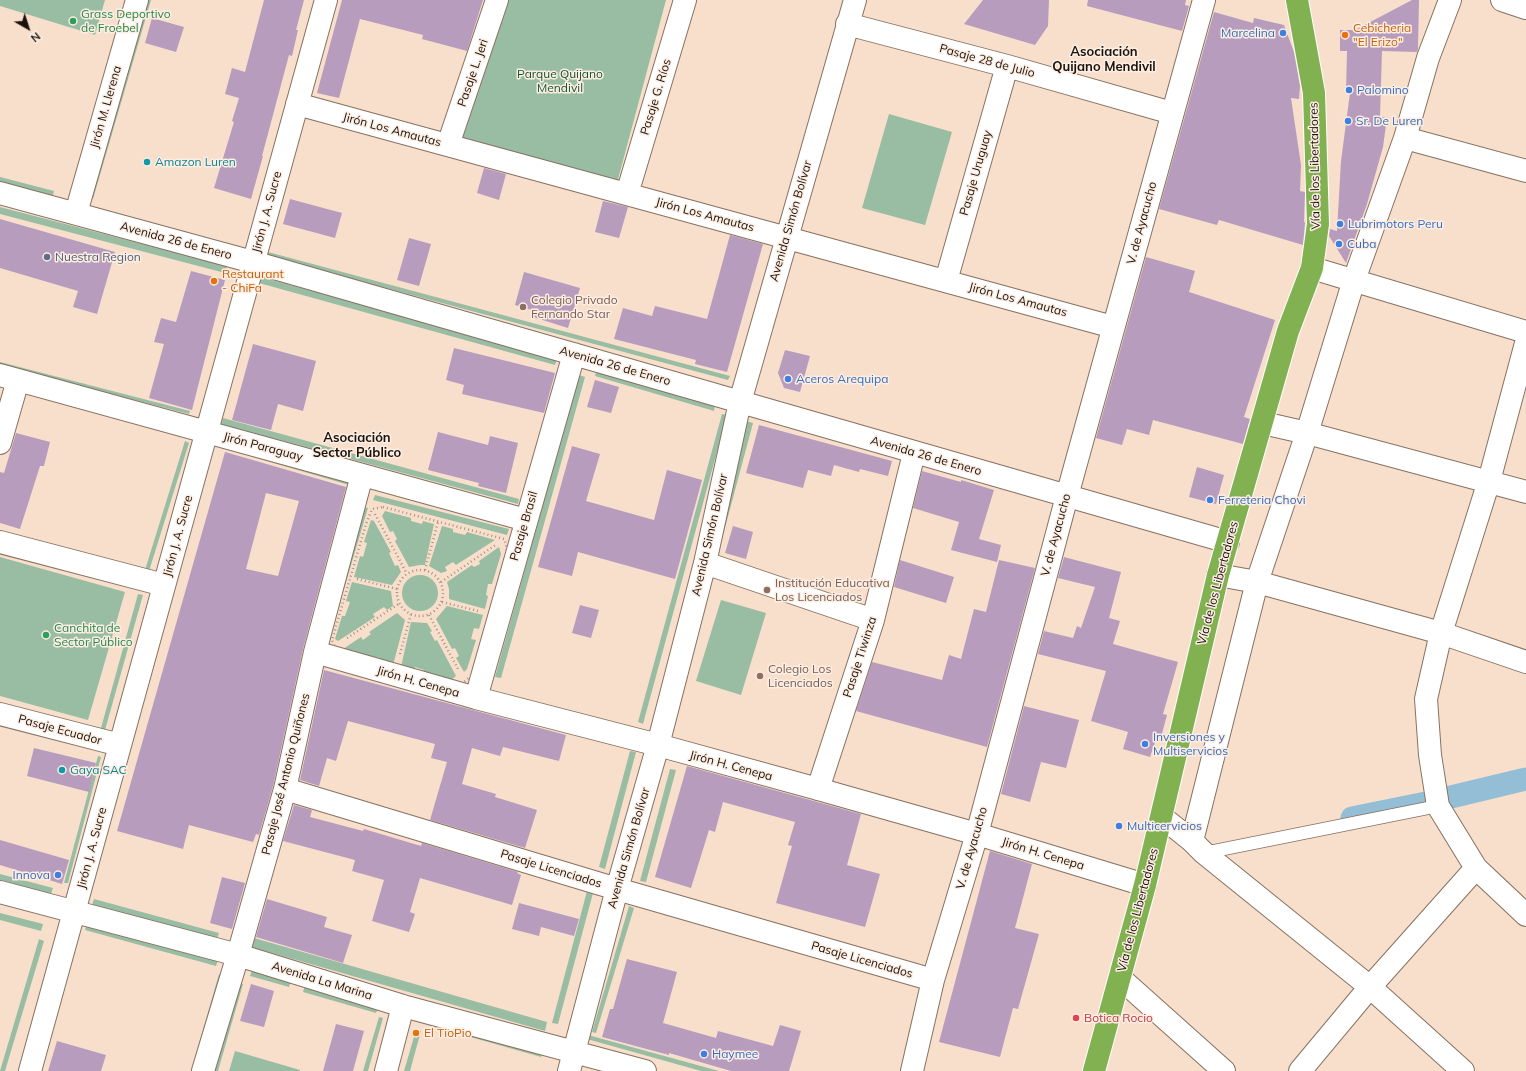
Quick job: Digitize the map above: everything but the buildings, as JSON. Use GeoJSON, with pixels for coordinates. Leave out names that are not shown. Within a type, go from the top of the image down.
{"type":"FeatureCollection","features":[{"type":"Feature","properties":{"kind":"highway","name":"Vía de los Libertadores"},"geometry":{"type":"LineString","coordinates":[[1094,1071],[1162,817],[1218,575],[1263,423],[1288,331],[1312,268],[1318,224],[1314,93],[1297,0]]}},
{"type":"Feature","properties":{"kind":"street","name":"Jirón M. Llerena"},"geometry":{"type":"LineString","coordinates":[[76,213],[137,0]]}},
{"type":"Feature","properties":{"kind":"street","name":"Jirón J. A. Sucre"},"geometry":{"type":"LineString","coordinates":[[30,1071],[326,0]]}},
{"type":"Feature","properties":{"kind":"street","name":"Pasaje L. Jeri"},"geometry":{"type":"LineString","coordinates":[[448,145],[497,0]]}},
{"type":"Feature","properties":{"kind":"street","name":"Pasaje G. Ríos"},"geometry":{"type":"LineString","coordinates":[[627,194],[685,0]]}},
{"type":"Feature","properties":{"kind":"street","name":"Avenida Simón Bolívar"},"geometry":{"type":"LineString","coordinates":[[572,1062],[617,889],[658,745],[705,563],[740,402],[855,0]]}},
{"type":"Feature","properties":{"kind":"street","name":"V. de Ayacucho"},"geometry":{"type":"LineString","coordinates":[[912,1071],[933,980],[977,834],[1067,496],[1204,0]]}},
{"type":"Feature","properties":{"kind":"street"},"geometry":{"type":"LineString","coordinates":[[1198,847],[1257,582],[1307,433],[1354,280],[1405,138],[1428,58],[1450,0]]}},
{"type":"Feature","properties":{"kind":"street"},"geometry":{"type":"LineString","coordinates":[[1502,0],[1526,8]]}},
{"type":"Feature","properties":{"kind":"street","name":"Pasaje 28 de Julio"},"geometry":{"type":"LineString","coordinates":[[847,24],[1007,66],[1172,113]]}},
{"type":"Feature","properties":{"kind":"street","name":"Pasaje Uruguay"},"geometry":{"type":"LineString","coordinates":[[946,281],[1007,66]]}},
{"type":"Feature","properties":{"kind":"street","name":"Jirón Los Amautas"},"geometry":{"type":"LineString","coordinates":[[297,104],[1113,327]]}},
{"type":"Feature","properties":{"kind":"street"},"geometry":{"type":"LineString","coordinates":[[1405,138],[1526,171]]}},
{"type":"Feature","properties":{"kind":"street","name":"Avenida 26 de Enero"},"geometry":{"type":"LineString","coordinates":[[0,193],[253,262],[1228,542]]}},
{"type":"Feature","properties":{"kind":"street"},"geometry":{"type":"LineString","coordinates":[[1312,268],[1526,332]]}},
{"type":"Feature","properties":{"kind":"street"},"geometry":{"type":"LineString","coordinates":[[1526,343],[1489,482],[1441,633],[1426,699],[1430,755],[1438,806],[1476,868],[1526,915]]}},
{"type":"Feature","properties":{"kind":"street","name":"Pasaje Brasil"},"geometry":{"type":"LineString","coordinates":[[468,692],[525,522],[574,354]]}},
{"type":"Feature","properties":{"kind":"street"},"geometry":{"type":"LineString","coordinates":[[0,443],[9,378]]}},
{"type":"Feature","properties":{"kind":"street","name":"Jirón Paraguay"},"geometry":{"type":"LineString","coordinates":[[9,378],[207,432],[360,480],[525,522]]}},
{"type":"Feature","properties":{"kind":"street"},"geometry":{"type":"LineString","coordinates":[[1263,423],[1307,433],[1526,492]]}},
{"type":"Feature","properties":{"kind":"street","name":"Pasaje Tiwinza"},"geometry":{"type":"LineString","coordinates":[[818,789],[873,620],[914,453]]}},
{"type":"Feature","properties":{"kind":"street","name":"Pasaje José Antonio Quiñones"},"geometry":{"type":"LineString","coordinates":[[203,1071],[238,955],[324,651],[360,480]]}},
{"type":"Feature","properties":{"kind":"street"},"geometry":{"type":"LineString","coordinates":[[0,542],[164,585]]}},
{"type":"Feature","properties":{"kind":"street"},"geometry":{"type":"LineString","coordinates":[[705,563],[873,620]]}},
{"type":"Feature","properties":{"kind":"street"},"geometry":{"type":"LineString","coordinates":[[1218,575],[1257,582],[1441,633],[1526,662]]}},
{"type":"Feature","properties":{"kind":"street","name":"Jirón H. Cenepa"},"geometry":{"type":"LineString","coordinates":[[324,651],[977,834],[1145,885]]}},
{"type":"Feature","properties":{"kind":"street","name":"Pasaje Ecuador"},"geometry":{"type":"LineString","coordinates":[[0,714],[120,745]]}},
{"type":"Feature","properties":{"kind":"street","name":"Pasaje Licenciados"},"geometry":{"type":"LineString","coordinates":[[285,789],[617,889],[933,980]]}},
{"type":"Feature","properties":{"kind":"street"},"geometry":{"type":"LineString","coordinates":[[1162,817],[1370,987],[1463,1071]]}},
{"type":"Feature","properties":{"kind":"street"},"geometry":{"type":"LineString","coordinates":[[1300,1071],[1370,987],[1476,868]]}},
{"type":"Feature","properties":{"kind":"street","name":"Avenida La Marina"},"geometry":{"type":"LineString","coordinates":[[0,892],[238,955],[403,1006],[572,1062],[645,1071]]}},
{"type":"Feature","properties":{"kind":"street"},"geometry":{"type":"LineString","coordinates":[[1120,978],[1224,1071]]}},
{"type":"Feature","properties":{"kind":"street"},"geometry":{"type":"LineString","coordinates":[[386,1071],[403,1006]]}},
{"type":"Feature","properties":{"kind":"lane"},"geometry":{"type":"LineString","coordinates":[[1198,847],[1438,806]]}},
{"type":"Feature","properties":{"kind":"path"},"geometry":{"type":"LineString","coordinates":[[360,480],[372,509],[407,574]]}},
{"type":"Feature","properties":{"kind":"path"},"geometry":{"type":"LineString","coordinates":[[372,509],[382,507],[504,539]]}},
{"type":"Feature","properties":{"kind":"path"},"geometry":{"type":"LineString","coordinates":[[324,651],[332,640],[366,524],[372,509]]}},
{"type":"Feature","properties":{"kind":"path"},"geometry":{"type":"LineString","coordinates":[[425,570],[438,522]]}},
{"type":"Feature","properties":{"kind":"path"},"geometry":{"type":"LineString","coordinates":[[441,582],[504,539],[525,522]]}},
{"type":"Feature","properties":{"kind":"path"},"geometry":{"type":"LineString","coordinates":[[468,692],[507,555],[504,539]]}},
{"type":"Feature","properties":{"kind":"path"},"geometry":{"type":"LineString","coordinates":[[416,570],[425,570],[434,574],[441,582],[444,598],[434,613],[425,616],[416,616],[404,610],[397,598],[397,589],[401,580],[407,574],[416,570]]}},
{"type":"Feature","properties":{"kind":"path"},"geometry":{"type":"LineString","coordinates":[[350,577],[397,589]]}},
{"type":"Feature","properties":{"kind":"path"},"geometry":{"type":"LineString","coordinates":[[442,602],[491,614]]}},
{"type":"Feature","properties":{"kind":"path"},"geometry":{"type":"LineString","coordinates":[[324,651],[400,603]]}},
{"type":"Feature","properties":{"kind":"path"},"geometry":{"type":"LineString","coordinates":[[397,668],[410,614]]}},
{"type":"Feature","properties":{"kind":"path"},"geometry":{"type":"LineString","coordinates":[[429,615],[468,692]]}},
{"type":"Feature","properties":{"kind":"path"},"geometry":{"type":"LineString","coordinates":[[324,651],[343,654],[462,684],[468,692]]}},
{"type":"Feature","properties":{"kind":"green space","name":"Grass Deportivo de Froebel"},"geometry":{"type":"Polygon","coordinates":[[[0,0],[105,0],[95,35],[0,6],[0,0]]]}},
{"type":"Feature","properties":{"kind":"green space"},"geometry":{"type":"Polygon","coordinates":[[[144,0],[151,0],[93,199],[86,197],[144,0]]]}},
{"type":"Feature","properties":{"kind":"green space","name":"Parque Quijano Mendivil"},"geometry":{"type":"Polygon","coordinates":[[[498,0],[666,0],[617,183],[460,141],[498,0]]]}},
{"type":"Feature","properties":{"kind":"green space"},"geometry":{"type":"Polygon","coordinates":[[[889,114],[952,132],[925,225],[862,208],[889,114]]]}},
{"type":"Feature","properties":{"kind":"green space"},"geometry":{"type":"Polygon","coordinates":[[[0,177],[54,191],[52,199],[0,185],[0,177]]]}},
{"type":"Feature","properties":{"kind":"green space"},"geometry":{"type":"Polygon","coordinates":[[[0,207],[227,266],[225,273],[0,214],[0,207]]]}},
{"type":"Feature","properties":{"kind":"green space"},"geometry":{"type":"Polygon","coordinates":[[[268,252],[730,376],[728,380],[267,256],[268,252]]]}},
{"type":"Feature","properties":{"kind":"green space"},"geometry":{"type":"Polygon","coordinates":[[[261,277],[557,358],[555,365],[259,283],[261,277]]]}},
{"type":"Feature","properties":{"kind":"green space"},"geometry":{"type":"Polygon","coordinates":[[[0,362],[190,411],[189,414],[0,365],[0,362]]]}},
{"type":"Feature","properties":{"kind":"green space"},"geometry":{"type":"Polygon","coordinates":[[[597,369],[715,405],[714,411],[595,376],[597,369]]]}},
{"type":"Feature","properties":{"kind":"green space"},"geometry":{"type":"Polygon","coordinates":[[[579,375],[585,377],[501,678],[495,677],[579,375]]]}},
{"type":"Feature","properties":{"kind":"green space"},"geometry":{"type":"Polygon","coordinates":[[[722,414],[727,415],[643,724],[638,722],[722,414]]]}},
{"type":"Feature","properties":{"kind":"green space"},"geometry":{"type":"Polygon","coordinates":[[[223,418],[519,499],[518,504],[221,424],[223,418]]]}},
{"type":"Feature","properties":{"kind":"green space"},"geometry":{"type":"Polygon","coordinates":[[[746,421],[753,423],[718,554],[710,551],[746,421]]]}},
{"type":"Feature","properties":{"kind":"green space"},"geometry":{"type":"Polygon","coordinates":[[[185,441],[189,443],[149,571],[145,570],[185,441]]]}},
{"type":"Feature","properties":{"kind":"green space"},"geometry":{"type":"Polygon","coordinates":[[[220,443],[350,481],[349,485],[219,447],[220,443]]]}},
{"type":"Feature","properties":{"kind":"green space"},"geometry":{"type":"Polygon","coordinates":[[[375,495],[509,529],[507,535],[373,500],[375,495]]]}},
{"type":"Feature","properties":{"kind":"green space"},"geometry":{"type":"Polygon","coordinates":[[[364,507],[368,508],[327,646],[364,507]]]}},
{"type":"Feature","properties":{"kind":"green space"},"geometry":{"type":"Polygon","coordinates":[[[385,511],[411,518],[411,521],[422,524],[423,521],[434,524],[425,565],[409,567],[395,541],[397,539],[393,531],[390,532],[382,516],[385,511]]]}},
{"type":"Feature","properties":{"kind":"green space"},"geometry":{"type":"Polygon","coordinates":[[[371,520],[374,521],[391,552],[389,553],[395,566],[398,565],[401,572],[392,585],[354,577],[360,556],[363,557],[367,543],[364,542],[371,520]]]}},
{"type":"Feature","properties":{"kind":"green space"},"geometry":{"type":"Polygon","coordinates":[[[442,526],[453,529],[453,532],[465,535],[467,532],[495,540],[456,565],[453,562],[445,567],[447,571],[441,573],[429,566],[442,526]]]}},
{"type":"Feature","properties":{"kind":"green space"},"geometry":{"type":"Polygon","coordinates":[[[499,547],[501,554],[492,584],[488,584],[486,595],[488,596],[485,609],[449,599],[447,582],[472,565],[474,567],[480,564],[479,561],[499,547]]]}},
{"type":"Feature","properties":{"kind":"green space"},"geometry":{"type":"Polygon","coordinates":[[[0,557],[125,592],[88,720],[0,696],[0,557]]]}},
{"type":"Feature","properties":{"kind":"green space"},"geometry":{"type":"Polygon","coordinates":[[[424,575],[433,580],[437,586],[437,600],[433,606],[424,611],[416,611],[407,606],[403,600],[402,589],[407,580],[413,576],[424,575]]]}},
{"type":"Feature","properties":{"kind":"green space"},"geometry":{"type":"Polygon","coordinates":[[[352,582],[391,591],[393,606],[387,610],[384,607],[373,614],[375,617],[338,641],[335,639],[342,616],[345,616],[350,602],[346,601],[352,582]]]}},
{"type":"Feature","properties":{"kind":"green space"},"geometry":{"type":"Polygon","coordinates":[[[138,594],[143,595],[105,730],[101,728],[138,594]]]}},
{"type":"Feature","properties":{"kind":"green space"},"geometry":{"type":"Polygon","coordinates":[[[721,600],[766,613],[741,695],[696,681],[721,600]]]}},
{"type":"Feature","properties":{"kind":"green space"},"geometry":{"type":"Polygon","coordinates":[[[447,606],[483,615],[479,629],[474,628],[471,639],[476,640],[467,669],[464,672],[456,658],[459,656],[455,648],[452,649],[436,619],[447,606]]]}},
{"type":"Feature","properties":{"kind":"green space"},"geometry":{"type":"Polygon","coordinates":[[[397,613],[405,620],[393,665],[380,662],[380,658],[371,656],[370,659],[343,649],[361,637],[363,640],[371,634],[369,632],[397,613]]]}},
{"type":"Feature","properties":{"kind":"green space"},"geometry":{"type":"Polygon","coordinates":[[[411,622],[427,623],[432,631],[430,632],[435,641],[437,640],[456,676],[451,680],[423,673],[424,670],[415,667],[414,670],[401,667],[411,622]]]}},
{"type":"Feature","properties":{"kind":"green space"},"geometry":{"type":"Polygon","coordinates":[[[630,751],[636,752],[605,869],[599,867],[630,751]]]}},
{"type":"Feature","properties":{"kind":"green space"},"geometry":{"type":"Polygon","coordinates":[[[98,756],[101,757],[68,883],[64,883],[98,756]]]}},
{"type":"Feature","properties":{"kind":"green space"},"geometry":{"type":"Polygon","coordinates":[[[670,769],[676,770],[646,882],[640,881],[670,769]]]}},
{"type":"Feature","properties":{"kind":"green space"},"geometry":{"type":"Polygon","coordinates":[[[0,874],[53,888],[51,894],[0,880],[0,874]]]}},
{"type":"Feature","properties":{"kind":"green space"},"geometry":{"type":"Polygon","coordinates":[[[587,891],[593,893],[558,1024],[552,1023],[587,891]]]}},
{"type":"Feature","properties":{"kind":"green space"},"geometry":{"type":"Polygon","coordinates":[[[94,899],[219,933],[217,939],[92,905],[94,899]]]}},
{"type":"Feature","properties":{"kind":"green space"},"geometry":{"type":"Polygon","coordinates":[[[629,906],[634,908],[596,1033],[592,1032],[629,906]]]}},
{"type":"Feature","properties":{"kind":"green space"},"geometry":{"type":"Polygon","coordinates":[[[0,913],[43,924],[41,931],[0,920],[0,913]]]}},
{"type":"Feature","properties":{"kind":"green space"},"geometry":{"type":"Polygon","coordinates":[[[87,924],[218,960],[216,966],[85,930],[87,924]]]}},
{"type":"Feature","properties":{"kind":"green space"},"geometry":{"type":"Polygon","coordinates":[[[254,938],[547,1022],[545,1031],[251,947],[254,938]]]}},
{"type":"Feature","properties":{"kind":"green space"},"geometry":{"type":"Polygon","coordinates":[[[39,939],[44,941],[5,1071],[0,1071],[39,939]]]}},
{"type":"Feature","properties":{"kind":"green space"},"geometry":{"type":"Polygon","coordinates":[[[252,970],[291,980],[289,987],[250,976],[252,970]]]}},
{"type":"Feature","properties":{"kind":"green space"},"geometry":{"type":"Polygon","coordinates":[[[219,974],[223,975],[195,1071],[191,1071],[219,974]]]}},
{"type":"Feature","properties":{"kind":"green space"},"geometry":{"type":"Polygon","coordinates":[[[237,982],[243,984],[218,1071],[212,1071],[237,982]]]}},
{"type":"Feature","properties":{"kind":"green space"},"geometry":{"type":"Polygon","coordinates":[[[305,985],[379,1006],[376,1013],[303,992],[305,985]]]}},
{"type":"Feature","properties":{"kind":"green space"},"geometry":{"type":"Polygon","coordinates":[[[416,1013],[543,1049],[541,1057],[414,1021],[416,1013]]]}},
{"type":"Feature","properties":{"kind":"green space"},"geometry":{"type":"Polygon","coordinates":[[[379,1017],[383,1018],[368,1071],[363,1071],[379,1017]]]}},
{"type":"Feature","properties":{"kind":"green space"},"geometry":{"type":"Polygon","coordinates":[[[416,1030],[421,1031],[410,1071],[404,1071],[416,1030]]]}},
{"type":"Feature","properties":{"kind":"green space"},"geometry":{"type":"Polygon","coordinates":[[[588,1035],[719,1071],[701,1071],[587,1039],[588,1035]]]}},
{"type":"Feature","properties":{"kind":"green space"},"geometry":{"type":"Polygon","coordinates":[[[235,1051],[300,1070],[300,1071],[229,1071],[235,1051]]]}},
{"type":"Feature","properties":{"kind":"waterway"},"geometry":{"type":"LineString","coordinates":[[1352,818],[1426,803],[1526,779]]}},
{"type":"Feature","properties":{"kind":"place","name":"Grass Deportivo de Froebel"},"geometry":{"type":"Point","coordinates":[73,21]}},
{"type":"Feature","properties":{"kind":"place","name":"Marcelina"},"geometry":{"type":"Point","coordinates":[1283,33]}},
{"type":"Feature","properties":{"kind":"place","name":"Cebicheria \"El Erizo\""},"geometry":{"type":"Point","coordinates":[1345,35]}},
{"type":"Feature","properties":{"kind":"place","name":"Palomino"},"geometry":{"type":"Point","coordinates":[1349,90]}},
{"type":"Feature","properties":{"kind":"place","name":"Sr. De Luren"},"geometry":{"type":"Point","coordinates":[1348,121]}},
{"type":"Feature","properties":{"kind":"place","name":"Amazon Luren"},"geometry":{"type":"Point","coordinates":[147,162]}},
{"type":"Feature","properties":{"kind":"place","name":"Lubrimotors Peru"},"geometry":{"type":"Point","coordinates":[1340,224]}},
{"type":"Feature","properties":{"kind":"place","name":"Cuba"},"geometry":{"type":"Point","coordinates":[1339,244]}},
{"type":"Feature","properties":{"kind":"place","name":"Nuestra Region"},"geometry":{"type":"Point","coordinates":[47,257]}},
{"type":"Feature","properties":{"kind":"place","name":"Restaurant - ChiFa"},"geometry":{"type":"Point","coordinates":[214,281]}},
{"type":"Feature","properties":{"kind":"place","name":"Colegio Privado Fernando Star"},"geometry":{"type":"Point","coordinates":[523,307]}},
{"type":"Feature","properties":{"kind":"place","name":"Aceros Arequipa"},"geometry":{"type":"Point","coordinates":[788,379]}},
{"type":"Feature","properties":{"kind":"place","name":"Ferreteria Chovi"},"geometry":{"type":"Point","coordinates":[1210,500]}},
{"type":"Feature","properties":{"kind":"place","name":"Institución Educativa Los Licenciados"},"geometry":{"type":"Point","coordinates":[767,590]}},
{"type":"Feature","properties":{"kind":"place","name":"Canchita de Sector Público"},"geometry":{"type":"Point","coordinates":[46,635]}},
{"type":"Feature","properties":{"kind":"place","name":"Colegio Los Licenciados"},"geometry":{"type":"Point","coordinates":[760,676]}},
{"type":"Feature","properties":{"kind":"place","name":"Inversiones y Multiservicios"},"geometry":{"type":"Point","coordinates":[1145,744]}},
{"type":"Feature","properties":{"kind":"place","name":"Gaya SAC"},"geometry":{"type":"Point","coordinates":[62,770]}},
{"type":"Feature","properties":{"kind":"place","name":"Multicervicios"},"geometry":{"type":"Point","coordinates":[1119,826]}},
{"type":"Feature","properties":{"kind":"place","name":"Innova"},"geometry":{"type":"Point","coordinates":[58,875]}},
{"type":"Feature","properties":{"kind":"place","name":"Botica Rocio"},"geometry":{"type":"Point","coordinates":[1076,1018]}},
{"type":"Feature","properties":{"kind":"place","name":"El TioPio"},"geometry":{"type":"Point","coordinates":[416,1033]}},
{"type":"Feature","properties":{"kind":"place","name":"Haymee"},"geometry":{"type":"Point","coordinates":[704,1054]}},
{"type":"Feature","properties":{"kind":"district","name":"Asociación Quijano Mendivil"},"geometry":{"type":"Point","coordinates":[1104,60]}},
{"type":"Feature","properties":{"kind":"district","name":"Asociación Sector Público"},"geometry":{"type":"Point","coordinates":[357,446]}}]}
